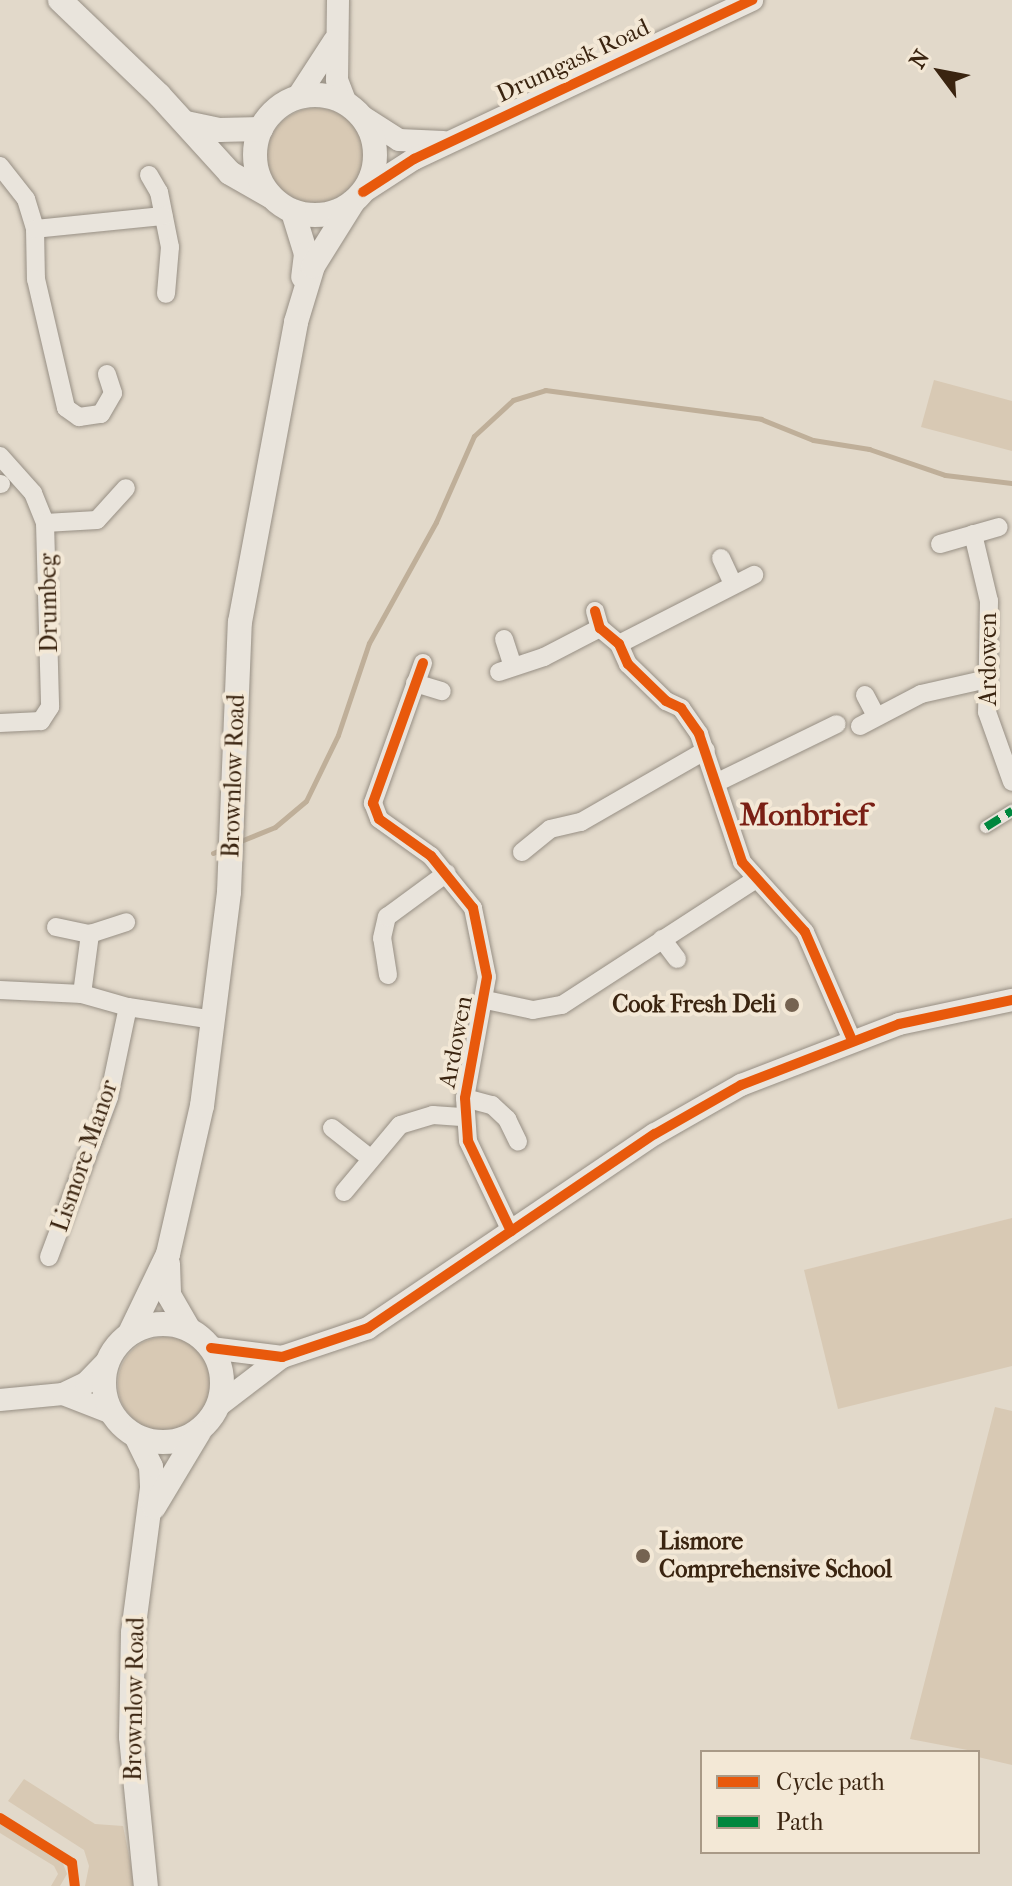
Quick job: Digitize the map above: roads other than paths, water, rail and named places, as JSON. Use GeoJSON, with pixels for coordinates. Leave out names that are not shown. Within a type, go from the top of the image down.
{"type":"FeatureCollection","features":[{"type":"Feature","properties":{"kind":"main road"},"geometry":{"type":"LineString","coordinates":[[60,0],[186,123],[230,173],[293,212],[324,215],[358,197],[374,167],[375,148],[353,109],[329,97],[297,98],[276,110],[261,129],[255,158],[270,196]]}},
{"type":"Feature","properties":{"kind":"main road"},"geometry":{"type":"LineString","coordinates":[[186,123],[219,130],[261,129]]}},
{"type":"Feature","properties":{"kind":"main road","name":"Brownlow Road"},"geometry":{"type":"LineString","coordinates":[[301,299],[328,237],[358,197]]}},
{"type":"Feature","properties":{"kind":"main road","name":"Brownlow Road"},"geometry":{"type":"LineString","coordinates":[[130,1333],[168,1254],[202,1106],[231,850],[240,622],[301,299],[306,254],[293,212]]}},
{"type":"Feature","properties":{"kind":"main road","name":"Brownlow Road"},"geometry":{"type":"LineString","coordinates":[[168,1254],[169,1295],[189,1329]]}},
{"type":"Feature","properties":{"kind":"main road"},"geometry":{"type":"LineString","coordinates":[[159,1323],[189,1329],[211,1348],[222,1382],[218,1406],[167,1479],[152,1513],[151,1467],[136,1436],[112,1413],[103,1388],[107,1361],[130,1333],[159,1323]]}},
{"type":"Feature","properties":{"kind":"main road"},"geometry":{"type":"LineString","coordinates":[[136,1436],[163,1443],[202,1428]]}},
{"type":"Feature","properties":{"kind":"main road","name":"Brownlow Road"},"geometry":{"type":"LineString","coordinates":[[146,1886],[134,1802],[133,1633],[152,1513]]}},
{"type":"Feature","properties":{"kind":"street"},"geometry":{"type":"LineString","coordinates":[[338,0],[334,40],[337,80],[353,109],[399,140],[436,143],[455,139]]}},
{"type":"Feature","properties":{"kind":"street","name":"Drumgask Road"},"geometry":{"type":"LineString","coordinates":[[358,197],[455,139],[752,0]]}},
{"type":"Feature","properties":{"kind":"street"},"geometry":{"type":"LineString","coordinates":[[297,98],[334,40]]}},
{"type":"Feature","properties":{"kind":"street"},"geometry":{"type":"LineString","coordinates":[[0,166],[26,199],[35,229],[36,279],[66,408],[79,417],[101,414],[113,393],[107,374]]}},
{"type":"Feature","properties":{"kind":"street"},"geometry":{"type":"LineString","coordinates":[[149,175],[163,216],[172,266],[166,294]]}},
{"type":"Feature","properties":{"kind":"street"},"geometry":{"type":"LineString","coordinates":[[35,229],[163,216]]}},
{"type":"Feature","properties":{"kind":"street","name":"Drumbeg"},"geometry":{"type":"LineString","coordinates":[[0,456],[33,493],[45,523],[50,707],[41,721],[0,723]]}},
{"type":"Feature","properties":{"kind":"street"},"geometry":{"type":"LineString","coordinates":[[45,523],[97,520],[126,488]]}},
{"type":"Feature","properties":{"kind":"street"},"geometry":{"type":"LineString","coordinates":[[940,544],[999,527]]}},
{"type":"Feature","properties":{"kind":"street","name":"Ardowen"},"geometry":{"type":"LineString","coordinates":[[973,534],[989,601],[987,712],[1012,782]]}},
{"type":"Feature","properties":{"kind":"street"},"geometry":{"type":"LineString","coordinates":[[721,558],[733,584]]}},
{"type":"Feature","properties":{"kind":"street"},"geometry":{"type":"LineString","coordinates":[[619,644],[754,575]]}},
{"type":"Feature","properties":{"kind":"street"},"geometry":{"type":"LineString","coordinates":[[504,639],[506,670],[597,620],[619,644],[644,683],[681,708],[706,750],[718,782],[733,842],[756,879],[805,932],[852,1040]]}},
{"type":"Feature","properties":{"kind":"street","name":"Ardowen"},"geometry":{"type":"LineString","coordinates":[[423,663],[373,803],[379,819],[447,873],[473,908],[485,949],[486,1000],[465,1108],[479,1172],[511,1231]]}},
{"type":"Feature","properties":{"kind":"street"},"geometry":{"type":"LineString","coordinates":[[865,695],[868,721],[921,694],[987,679]]}},
{"type":"Feature","properties":{"kind":"street"},"geometry":{"type":"LineString","coordinates":[[415,683],[442,691]]}},
{"type":"Feature","properties":{"kind":"street"},"geometry":{"type":"LineString","coordinates":[[718,782],[837,724]]}},
{"type":"Feature","properties":{"kind":"street"},"geometry":{"type":"LineString","coordinates":[[522,852],[550,829],[581,822],[706,750]]}},
{"type":"Feature","properties":{"kind":"street"},"geometry":{"type":"LineString","coordinates":[[986,827],[1012,811]]}},
{"type":"Feature","properties":{"kind":"street"},"geometry":{"type":"LineString","coordinates":[[388,975],[382,938],[387,917],[447,873]]}},
{"type":"Feature","properties":{"kind":"street","name":"Ardowen"},"geometry":{"type":"LineString","coordinates":[[486,1000],[533,1010],[562,1005],[756,879]]}},
{"type":"Feature","properties":{"kind":"street"},"geometry":{"type":"LineString","coordinates":[[56,927],[90,934],[126,922]]}},
{"type":"Feature","properties":{"kind":"street"},"geometry":{"type":"LineString","coordinates":[[82,994],[90,934]]}},
{"type":"Feature","properties":{"kind":"street"},"geometry":{"type":"LineString","coordinates":[[662,939],[677,959]]}},
{"type":"Feature","properties":{"kind":"street"},"geometry":{"type":"LineString","coordinates":[[0,990],[82,994],[128,1007],[214,1020]]}},
{"type":"Feature","properties":{"kind":"street"},"geometry":{"type":"LineString","coordinates":[[218,1406],[282,1357],[368,1328],[711,1101],[852,1040],[939,1013],[1012,1000]]}},
{"type":"Feature","properties":{"kind":"street","name":"Lismore Manor"},"geometry":{"type":"LineString","coordinates":[[49,1257],[109,1097],[128,1007]]}},
{"type":"Feature","properties":{"kind":"street","name":"Ardowen"},"geometry":{"type":"LineString","coordinates":[[344,1192],[400,1125],[433,1115],[492,1105],[507,1119],[518,1142]]}},
{"type":"Feature","properties":{"kind":"street"},"geometry":{"type":"LineString","coordinates":[[332,1128],[370,1158]]}},
{"type":"Feature","properties":{"kind":"street"},"geometry":{"type":"LineString","coordinates":[[211,1348],[282,1357]]}},
{"type":"Feature","properties":{"kind":"street"},"geometry":{"type":"LineString","coordinates":[[1,1400],[63,1394],[86,1383],[107,1361]]}},
{"type":"Feature","properties":{"kind":"street"},"geometry":{"type":"LineString","coordinates":[[63,1394],[112,1413]]}},
{"type":"Feature","properties":{"kind":"waterway"},"geometry":{"type":"LineString","coordinates":[[238,842],[275,827],[306,801],[338,735],[369,643],[436,522],[474,436],[513,400],[545,390],[761,419],[813,440],[869,449],[945,475],[1012,483]]}},
{"type":"Feature","properties":{"kind":"waterway"},"geometry":{"type":"LineString","coordinates":[[213,853],[225,848]]}},
{"type":"Feature","properties":{"kind":"place","name":"Cook Fresh Deli"},"geometry":{"type":"Point","coordinates":[792,1005]}},
{"type":"Feature","properties":{"kind":"place","name":"Lismore Comprehensive School"},"geometry":{"type":"Point","coordinates":[643,1556]}},
{"type":"Feature","properties":{"kind":"district","name":"Monbrief"},"geometry":{"type":"Point","coordinates":[804,815]}}]}
